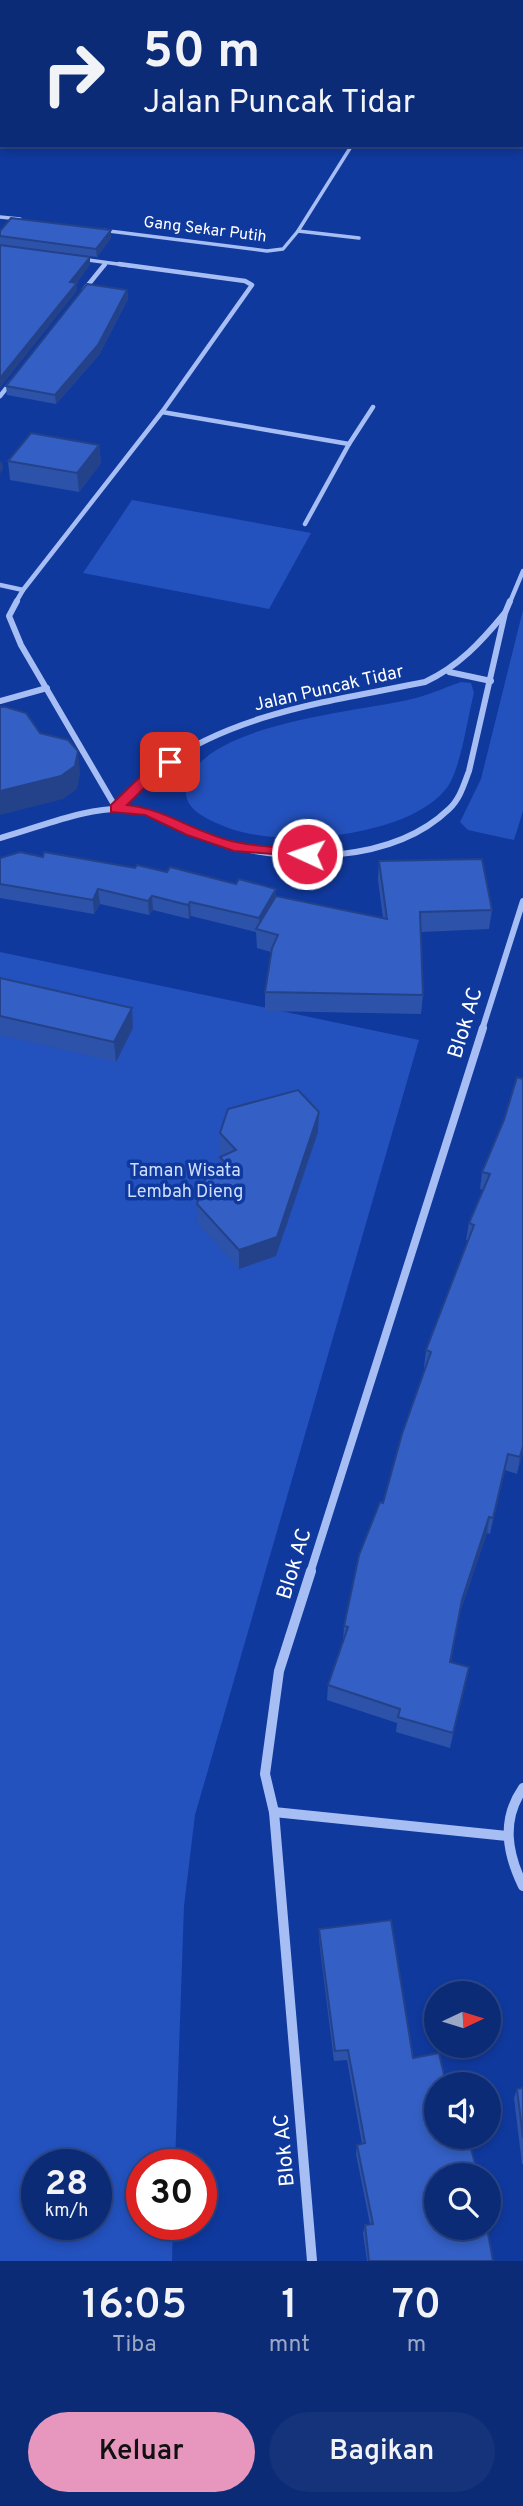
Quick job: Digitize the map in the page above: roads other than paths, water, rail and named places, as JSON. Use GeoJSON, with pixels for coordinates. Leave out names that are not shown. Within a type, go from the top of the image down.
{"type":"FeatureCollection","features":[{"type":"Feature","properties":{"kind":"street","name":"Gang Sekar Putih"},"geometry":{"type":"LineString","coordinates":[[93,229],[272,251],[283,249],[298,231],[351,147]]}},
{"type":"Feature","properties":{"kind":"street"},"geometry":{"type":"LineString","coordinates":[[0,217],[27,220]]}},
{"type":"Feature","properties":{"kind":"street"},"geometry":{"type":"LineString","coordinates":[[298,231],[359,238]]}},
{"type":"Feature","properties":{"kind":"street"},"geometry":{"type":"LineString","coordinates":[[79,259],[245,281],[252,285],[162,412],[23,590],[9,616],[21,645],[116,808]]}},
{"type":"Feature","properties":{"kind":"street"},"geometry":{"type":"LineString","coordinates":[[80,295],[106,263]]}},
{"type":"Feature","properties":{"kind":"street"},"geometry":{"type":"LineString","coordinates":[[0,396],[20,371]]}},
{"type":"Feature","properties":{"kind":"street"},"geometry":{"type":"LineString","coordinates":[[305,524],[349,444],[373,407]]}},
{"type":"Feature","properties":{"kind":"street"},"geometry":{"type":"LineString","coordinates":[[162,412],[349,444]]}},
{"type":"Feature","properties":{"kind":"street","name":"Jalan Puncak Tidar"},"geometry":{"type":"LineString","coordinates":[[0,838],[116,808],[148,811],[219,843],[269,852],[337,853],[405,837],[435,821],[451,807],[461,791],[469,771],[505,613],[523,570]]}},
{"type":"Feature","properties":{"kind":"street"},"geometry":{"type":"LineString","coordinates":[[0,585],[23,590]]}},
{"type":"Feature","properties":{"kind":"street","name":"Jalan Puncak Tidar"},"geometry":{"type":"LineString","coordinates":[[116,808],[150,774],[189,749],[234,727],[264,716],[425,682],[449,672],[474,651],[505,613]]}},
{"type":"Feature","properties":{"kind":"street"},"geometry":{"type":"LineString","coordinates":[[449,672],[491,681]]}},
{"type":"Feature","properties":{"kind":"street"},"geometry":{"type":"LineString","coordinates":[[0,701],[47,688]]}},
{"type":"Feature","properties":{"kind":"street","name":"Blok AC"},"geometry":{"type":"LineString","coordinates":[[313,2261],[274,1812],[265,1774],[279,1671],[523,901]]}},
{"type":"Feature","properties":{"kind":"street"},"geometry":{"type":"LineString","coordinates":[[523,1788],[510,1813],[507,1836],[511,1860],[523,1886]]}},
{"type":"Feature","properties":{"kind":"street"},"geometry":{"type":"LineString","coordinates":[[274,1812],[507,1836]]}},
{"type":"Feature","properties":{"kind":"park label","name":"Taman Wisata Lembah Dieng"},"geometry":{"type":"Point","coordinates":[185,1181]}}]}
